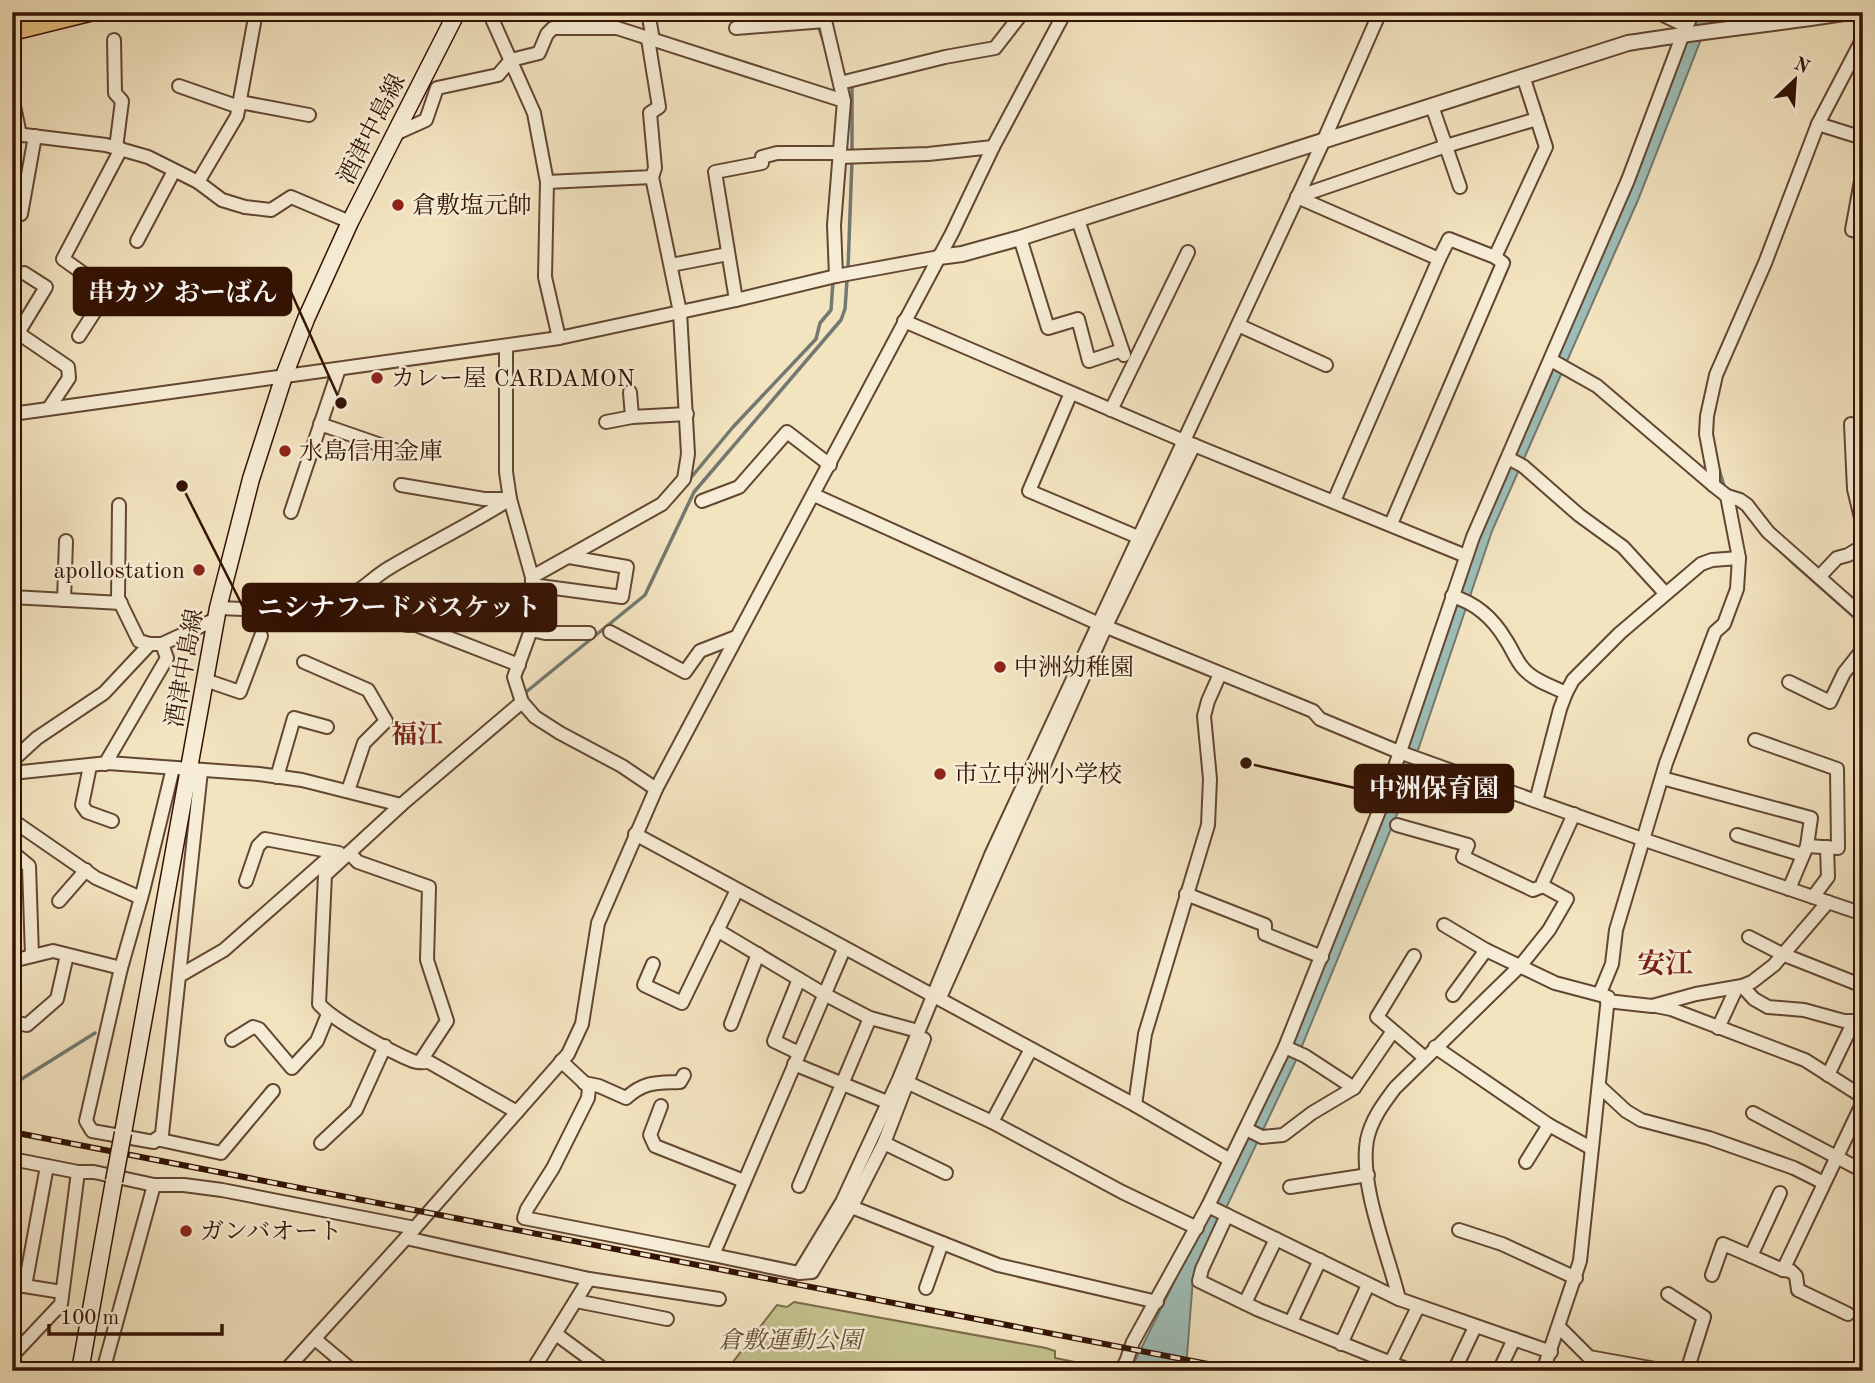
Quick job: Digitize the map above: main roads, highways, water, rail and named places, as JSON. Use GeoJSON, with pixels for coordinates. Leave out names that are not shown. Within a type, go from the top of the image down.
{"type":"FeatureCollection","features":[{"type":"Feature","properties":{"kind":"main road"},"geometry":{"type":"LineString","coordinates":[[12,14],[19,12]]}},
{"type":"Feature","properties":{"kind":"main road"},"geometry":{"type":"LineString","coordinates":[[12,32],[89,12]]}},
{"type":"Feature","properties":{"kind":"main road","name":"酒津中島線"},"geometry":{"type":"LineString","coordinates":[[80,1371],[217,613],[251,479],[284,376],[306,319],[350,222],[457,12]]}},
{"type":"Feature","properties":{"kind":"water"},"geometry":{"type":"Polygon","coordinates":[[[1698,12],[1714,12],[1638,200],[1492,531],[1417,753],[1411,751],[1408,744],[1475,547],[1698,12]]]}},
{"type":"Feature","properties":{"kind":"water"},"geometry":{"type":"Polygon","coordinates":[[[1401,764],[1412,767],[1400,807],[1297,1058],[1193,1278],[1187,1356],[1183,1371],[1130,1371],[1287,1054],[1391,799],[1401,764]]]}},
{"type":"Feature","properties":{"kind":"waterway"},"geometry":{"type":"LineString","coordinates":[[819,28],[825,46]]}},
{"type":"Feature","properties":{"kind":"waterway"},"geometry":{"type":"LineString","coordinates":[[852,84],[852,152]]}},
{"type":"Feature","properties":{"kind":"waterway"},"geometry":{"type":"LineString","coordinates":[[848,269],[852,160]]}},
{"type":"Feature","properties":{"kind":"waterway"},"geometry":{"type":"LineString","coordinates":[[526,692],[645,595],[694,492],[841,320],[845,309],[847,280]]}},
{"type":"Feature","properties":{"kind":"waterway"},"geometry":{"type":"LineString","coordinates":[[689,480],[733,427],[816,339],[820,323],[831,310],[833,281]]}},
{"type":"Feature","properties":{"kind":"waterway"},"geometry":{"type":"LineString","coordinates":[[1718,466],[1724,486]]}},
{"type":"Feature","properties":{"kind":"waterway"},"geometry":{"type":"LineString","coordinates":[[627,530],[657,513]]}},
{"type":"Feature","properties":{"kind":"waterway"},"geometry":{"type":"LineString","coordinates":[[1756,526],[1863,625]]}},
{"type":"Feature","properties":{"kind":"waterway"},"geometry":{"type":"LineString","coordinates":[[12,1085],[95,1033]]}},
{"type":"Feature","properties":{"kind":"railway"},"geometry":{"type":"LineString","coordinates":[[12,1132],[1244,1371]]}},
{"type":"Feature","properties":{"kind":"place","name":"倉敷塩元帥"},"geometry":{"type":"Point","coordinates":[398,205]}},
{"type":"Feature","properties":{"kind":"place","name":"カレー屋 CARDAMON"},"geometry":{"type":"Point","coordinates":[377,378]}},
{"type":"Feature","properties":{"kind":"place","name":"串カツ おーばん"},"geometry":{"type":"Point","coordinates":[341,403]}},
{"type":"Feature","properties":{"kind":"place","name":"水島信用金庫"},"geometry":{"type":"Point","coordinates":[285,451]}},
{"type":"Feature","properties":{"kind":"place","name":"ニシナフードバスケット"},"geometry":{"type":"Point","coordinates":[182,486]}},
{"type":"Feature","properties":{"kind":"place","name":"apollostation"},"geometry":{"type":"Point","coordinates":[199,570]}},
{"type":"Feature","properties":{"kind":"place","name":"中洲幼稚園"},"geometry":{"type":"Point","coordinates":[1000,667]}},
{"type":"Feature","properties":{"kind":"place","name":"中洲保育園"},"geometry":{"type":"Point","coordinates":[1246,763]}},
{"type":"Feature","properties":{"kind":"place","name":"市立中洲小学校"},"geometry":{"type":"Point","coordinates":[940,774]}},
{"type":"Feature","properties":{"kind":"place","name":"ガンバオート"},"geometry":{"type":"Point","coordinates":[186,1231]}},
{"type":"Feature","properties":{"kind":"district","name":"福江"},"geometry":{"type":"Point","coordinates":[417,734]}},
{"type":"Feature","properties":{"kind":"district","name":"安江"},"geometry":{"type":"Point","coordinates":[1665,963]}},
{"type":"Feature","properties":{"kind":"park label","name":"倉敷運動公園"},"geometry":{"type":"Point","coordinates":[790,1340]}}]}
